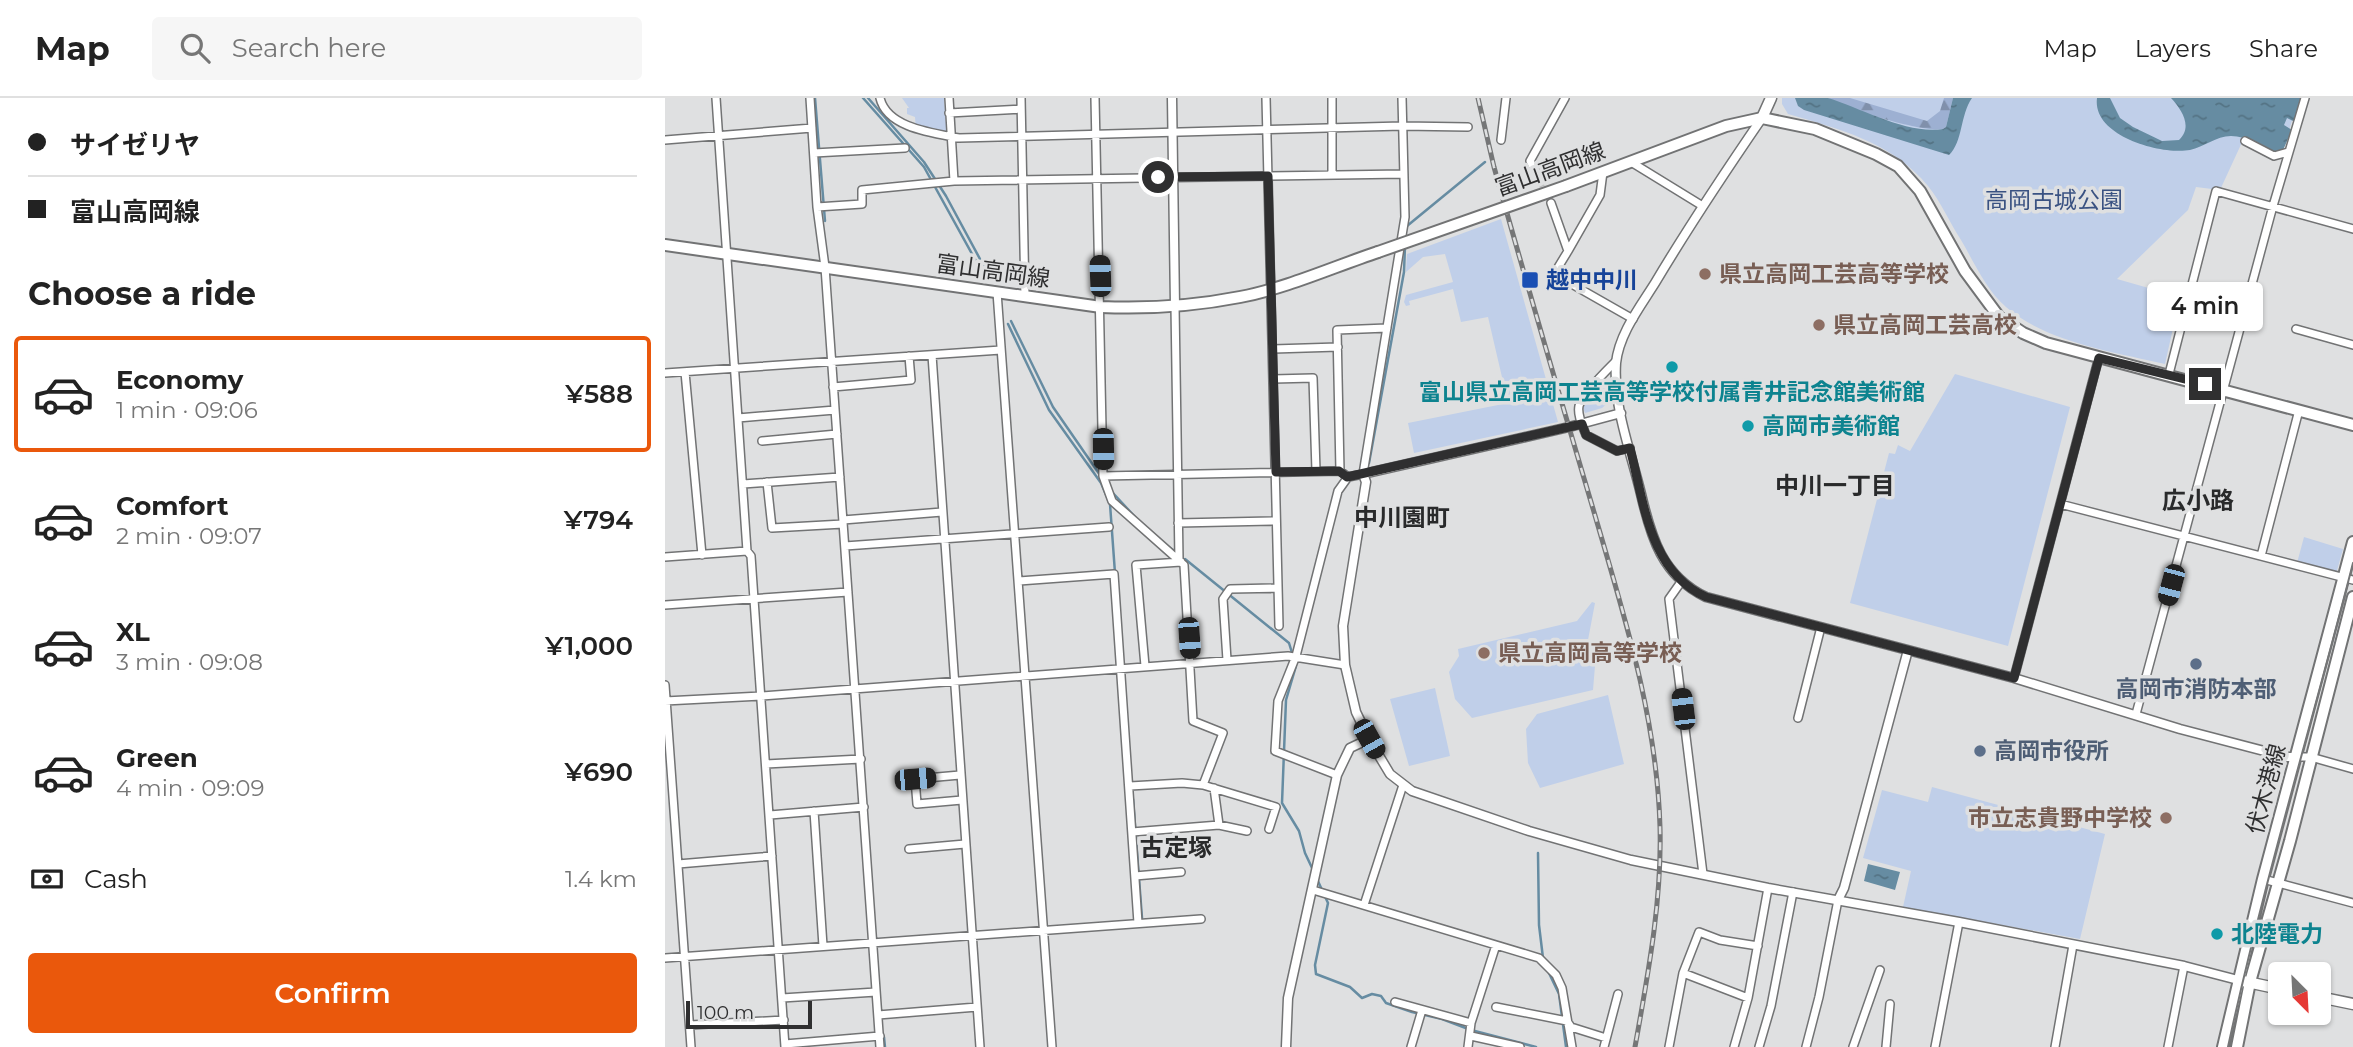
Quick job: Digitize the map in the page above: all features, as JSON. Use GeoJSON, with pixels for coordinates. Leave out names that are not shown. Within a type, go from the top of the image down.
{"type":"FeatureCollection","features":[{"type":"Feature","properties":{"kind":"main road"},"geometry":{"type":"LineString","coordinates":[[1762,118],[1772,98]]}},
{"type":"Feature","properties":{"kind":"main road","name":"富山高岡線"},"geometry":{"type":"LineString","coordinates":[[665,245],[1101,307],[1149,309],[1175,306],[1241,297],[1271,289],[1566,186],[1725,126],[1762,118],[1815,129],[1898,166],[1920,191],[1971,280],[1999,317],[2023,333],[2046,344],[2169,374],[2353,425]]}},
{"type":"Feature","properties":{"kind":"main road","name":"伏木港線"},"geometry":{"type":"LineString","coordinates":[[2223,1047],[2263,879],[2348,579],[2353,542]]}},
{"type":"Feature","properties":{"kind":"main road","name":"伏木港線"},"geometry":{"type":"LineString","coordinates":[[2237,1047],[2250,982],[2353,597]]}},
{"type":"Feature","properties":{"kind":"main road"},"geometry":{"type":"LineString","coordinates":[[2238,979],[2268,986]]}},
{"type":"Feature","properties":{"kind":"main road"},"geometry":{"type":"LineString","coordinates":[[2331,999],[2353,1003]]}},
{"type":"Feature","properties":{"kind":"street"},"geometry":{"type":"LineString","coordinates":[[716,98],[785,1045],[880,1037]]}},
{"type":"Feature","properties":{"kind":"street"},"geometry":{"type":"LineString","coordinates":[[810,98],[821,207],[880,1047]]}},
{"type":"Feature","properties":{"kind":"street"},"geometry":{"type":"LineString","coordinates":[[880,98],[890,116],[925,130],[951,136],[1022,138],[1402,126],[1468,127]]}},
{"type":"Feature","properties":{"kind":"street"},"geometry":{"type":"LineString","coordinates":[[949,98],[954,181]]}},
{"type":"Feature","properties":{"kind":"street"},"geometry":{"type":"LineString","coordinates":[[1021,98],[1025,297]]}},
{"type":"Feature","properties":{"kind":"street"},"geometry":{"type":"LineString","coordinates":[[1095,98],[1103,476],[1112,501],[1184,565],[1193,721],[1223,733],[1203,785]]}},
{"type":"Feature","properties":{"kind":"street"},"geometry":{"type":"LineString","coordinates":[[1172,98],[1180,561]]}},
{"type":"Feature","properties":{"kind":"street"},"geometry":{"type":"LineString","coordinates":[[1266,98],[1279,626]]}},
{"type":"Feature","properties":{"kind":"street"},"geometry":{"type":"LineString","coordinates":[[1332,98],[1332,175]]}},
{"type":"Feature","properties":{"kind":"street"},"geometry":{"type":"LineString","coordinates":[[1402,98],[1405,218],[1363,474],[1366,482],[1343,626],[1345,666],[1356,712],[1390,774],[1403,785],[1423,795],[1529,831],[1631,860],[2184,966],[2238,979]]}},
{"type":"Feature","properties":{"kind":"street"},"geometry":{"type":"LineString","coordinates":[[1501,140],[1506,98]]}},
{"type":"Feature","properties":{"kind":"street"},"geometry":{"type":"LineString","coordinates":[[1540,180],[1530,161],[1565,98]]}},
{"type":"Feature","properties":{"kind":"street"},"geometry":{"type":"LineString","coordinates":[[2136,714],[2273,206],[2305,98]]}},
{"type":"Feature","properties":{"kind":"street"},"geometry":{"type":"LineString","coordinates":[[950,113],[1021,109]]}},
{"type":"Feature","properties":{"kind":"street"},"geometry":{"type":"LineString","coordinates":[[1762,118],[1702,205],[1633,319],[1621,343],[1616,361],[1621,413],[1654,538],[1663,559],[1681,582],[1706,597],[2014,678],[2227,742],[2287,757],[2311,757],[2353,769]]}},
{"type":"Feature","properties":{"kind":"street"},"geometry":{"type":"LineString","coordinates":[[665,139],[813,128]]}},
{"type":"Feature","properties":{"kind":"street"},"geometry":{"type":"LineString","coordinates":[[2245,141],[2274,156],[2288,152]]}},
{"type":"Feature","properties":{"kind":"street"},"geometry":{"type":"LineString","coordinates":[[814,153],[905,148]]}},
{"type":"Feature","properties":{"kind":"street"},"geometry":{"type":"LineString","coordinates":[[1631,162],[1702,205]]}},
{"type":"Feature","properties":{"kind":"street"},"geometry":{"type":"LineString","coordinates":[[1603,172],[1600,195],[1554,274],[1633,319]]}},
{"type":"Feature","properties":{"kind":"street"},"geometry":{"type":"LineString","coordinates":[[821,207],[862,204],[862,190],[954,181],[1404,174]]}},
{"type":"Feature","properties":{"kind":"street"},"geometry":{"type":"LineString","coordinates":[[2169,374],[2216,191],[2352,227]]}},
{"type":"Feature","properties":{"kind":"street"},"geometry":{"type":"LineString","coordinates":[[1551,203],[1568,251]]}},
{"type":"Feature","properties":{"kind":"street"},"geometry":{"type":"LineString","coordinates":[[997,292],[1052,1047]]}},
{"type":"Feature","properties":{"kind":"street"},"geometry":{"type":"LineString","coordinates":[[1339,471],[1337,330],[1387,328]]}},
{"type":"Feature","properties":{"kind":"street"},"geometry":{"type":"LineString","coordinates":[[2296,329],[2353,345]]}},
{"type":"Feature","properties":{"kind":"street"},"geometry":{"type":"LineString","coordinates":[[1273,349],[1338,347]]}},
{"type":"Feature","properties":{"kind":"street"},"geometry":{"type":"LineString","coordinates":[[665,373],[1001,350]]}},
{"type":"Feature","properties":{"kind":"street"},"geometry":{"type":"LineString","coordinates":[[932,355],[980,1047]]}},
{"type":"Feature","properties":{"kind":"street"},"geometry":{"type":"LineString","coordinates":[[833,387],[911,380],[909,356]]}},
{"type":"Feature","properties":{"kind":"street"},"geometry":{"type":"LineString","coordinates":[[2014,678],[2099,358]]}},
{"type":"Feature","properties":{"kind":"street"},"geometry":{"type":"LineString","coordinates":[[1616,361],[1599,377],[1579,406],[1586,435],[1617,451],[1630,448]]}},
{"type":"Feature","properties":{"kind":"street"},"geometry":{"type":"LineString","coordinates":[[685,372],[702,555]]}},
{"type":"Feature","properties":{"kind":"street"},"geometry":{"type":"LineString","coordinates":[[1273,379],[1313,378],[1315,471]]}},
{"type":"Feature","properties":{"kind":"street"},"geometry":{"type":"LineString","coordinates":[[738,418],[835,410]]}},
{"type":"Feature","properties":{"kind":"street"},"geometry":{"type":"LineString","coordinates":[[2261,556],[2299,410]]}},
{"type":"Feature","properties":{"kind":"street"},"geometry":{"type":"LineString","coordinates":[[1337,775],[1275,751],[1278,701],[1293,659],[1338,491],[1347,477],[1621,413]]}},
{"type":"Feature","properties":{"kind":"street"},"geometry":{"type":"LineString","coordinates":[[762,442],[837,434]]}},
{"type":"Feature","properties":{"kind":"street"},"geometry":{"type":"LineString","coordinates":[[1103,476],[1339,471],[1347,477]]}},
{"type":"Feature","properties":{"kind":"street"},"geometry":{"type":"LineString","coordinates":[[743,484],[840,477]]}},
{"type":"Feature","properties":{"kind":"street"},"geometry":{"type":"LineString","coordinates":[[767,482],[772,528],[942,512]]}},
{"type":"Feature","properties":{"kind":"street"},"geometry":{"type":"LineString","coordinates":[[2060,504],[2348,579]]}},
{"type":"Feature","properties":{"kind":"street"},"geometry":{"type":"LineString","coordinates":[[1178,523],[1276,521]]}},
{"type":"Feature","properties":{"kind":"street"},"geometry":{"type":"LineString","coordinates":[[845,545],[1109,527]]}},
{"type":"Feature","properties":{"kind":"street"},"geometry":{"type":"LineString","coordinates":[[665,557],[747,551]]}},
{"type":"Feature","properties":{"kind":"street"},"geometry":{"type":"LineString","coordinates":[[1145,666],[1136,565],[1180,561]]}},
{"type":"Feature","properties":{"kind":"street"},"geometry":{"type":"LineString","coordinates":[[1019,581],[1114,574],[1138,923]]}},
{"type":"Feature","properties":{"kind":"street"},"geometry":{"type":"LineString","coordinates":[[1681,582],[1669,599],[1703,874]]}},
{"type":"Feature","properties":{"kind":"street"},"geometry":{"type":"LineString","coordinates":[[1227,660],[1223,599],[1230,589],[1278,588]]}},
{"type":"Feature","properties":{"kind":"street"},"geometry":{"type":"LineString","coordinates":[[665,605],[848,592]]}},
{"type":"Feature","properties":{"kind":"street"},"geometry":{"type":"LineString","coordinates":[[1798,718],[1821,627]]}},
{"type":"Feature","properties":{"kind":"street"},"geometry":{"type":"LineString","coordinates":[[1807,1047],[1837,900],[1844,888],[1907,650]]}},
{"type":"Feature","properties":{"kind":"street"},"geometry":{"type":"LineString","coordinates":[[666,701],[1227,660],[1293,659],[1345,666]]}},
{"type":"Feature","properties":{"kind":"street"},"geometry":{"type":"LineString","coordinates":[[665,685],[691,1047]]}},
{"type":"Feature","properties":{"kind":"street"},"geometry":{"type":"LineString","coordinates":[[1286,1047],[1288,998],[1337,775],[1350,748],[1369,739]]}},
{"type":"Feature","properties":{"kind":"street"},"geometry":{"type":"LineString","coordinates":[[766,764],[860,759]]}},
{"type":"Feature","properties":{"kind":"street"},"geometry":{"type":"LineString","coordinates":[[960,775],[915,779],[917,804],[962,800]]}},
{"type":"Feature","properties":{"kind":"street"},"geometry":{"type":"LineString","coordinates":[[1130,786],[1182,783],[1203,785],[1276,807],[1269,829]]}},
{"type":"Feature","properties":{"kind":"street"},"geometry":{"type":"LineString","coordinates":[[1364,905],[1403,785]]}},
{"type":"Feature","properties":{"kind":"street"},"geometry":{"type":"LineString","coordinates":[[1214,788],[1219,825]]}},
{"type":"Feature","properties":{"kind":"street"},"geometry":{"type":"LineString","coordinates":[[769,815],[864,807]]}},
{"type":"Feature","properties":{"kind":"street"},"geometry":{"type":"LineString","coordinates":[[814,811],[823,946]]}},
{"type":"Feature","properties":{"kind":"street"},"geometry":{"type":"LineString","coordinates":[[1132,832],[1219,825],[1247,831]]}},
{"type":"Feature","properties":{"kind":"street"},"geometry":{"type":"LineString","coordinates":[[909,849],[965,844]]}},
{"type":"Feature","properties":{"kind":"street"},"geometry":{"type":"LineString","coordinates":[[678,864],[772,856]]}},
{"type":"Feature","properties":{"kind":"street"},"geometry":{"type":"LineString","coordinates":[[1135,876],[1181,872]]}},
{"type":"Feature","properties":{"kind":"street"},"geometry":{"type":"LineString","coordinates":[[2263,879],[2353,903]]}},
{"type":"Feature","properties":{"kind":"street"},"geometry":{"type":"LineString","coordinates":[[1734,1047],[1748,998],[1768,888]]}},
{"type":"Feature","properties":{"kind":"street"},"geometry":{"type":"LineString","coordinates":[[1313,890],[1539,958],[1556,975],[1562,988],[1572,1047]]}},
{"type":"Feature","properties":{"kind":"street"},"geometry":{"type":"LineString","coordinates":[[1759,1047],[1771,1006],[1793,892]]}},
{"type":"Feature","properties":{"kind":"street"},"geometry":{"type":"LineString","coordinates":[[665,958],[1201,919]]}},
{"type":"Feature","properties":{"kind":"street"},"geometry":{"type":"LineString","coordinates":[[1935,1047],[1959,922]]}},
{"type":"Feature","properties":{"kind":"street"},"geometry":{"type":"LineString","coordinates":[[1669,1047],[1683,974],[1699,932],[1720,940],[1758,946]]}},
{"type":"Feature","properties":{"kind":"street"},"geometry":{"type":"LineString","coordinates":[[1468,1047],[1471,1023],[1496,945]]}},
{"type":"Feature","properties":{"kind":"street"},"geometry":{"type":"LineString","coordinates":[[2055,1047],[2073,945]]}},
{"type":"Feature","properties":{"kind":"street"},"geometry":{"type":"LineString","coordinates":[[2168,1047],[2184,966]]}},
{"type":"Feature","properties":{"kind":"street"},"geometry":{"type":"LineString","coordinates":[[1853,1047],[1880,970]]}},
{"type":"Feature","properties":{"kind":"street"},"geometry":{"type":"LineString","coordinates":[[1683,974],[1748,998]]}},
{"type":"Feature","properties":{"kind":"street"},"geometry":{"type":"LineString","coordinates":[[782,998],[876,992]]}},
{"type":"Feature","properties":{"kind":"street"},"geometry":{"type":"LineString","coordinates":[[1604,1047],[1618,994]]}},
{"type":"Feature","properties":{"kind":"street"},"geometry":{"type":"LineString","coordinates":[[1395,1002],[1471,1023]]}},
{"type":"Feature","properties":{"kind":"street"},"geometry":{"type":"LineString","coordinates":[[1886,1047],[1890,1004]]}},
{"type":"Feature","properties":{"kind":"street"},"geometry":{"type":"LineString","coordinates":[[878,1015],[977,1007]]}},
{"type":"Feature","properties":{"kind":"street"},"geometry":{"type":"LineString","coordinates":[[1496,1007],[1566,1023],[1606,1038]]}},
{"type":"Feature","properties":{"kind":"street"},"geometry":{"type":"LineString","coordinates":[[1411,1047],[1422,1010]]}},
{"type":"Feature","properties":{"kind":"street"},"geometry":{"type":"LineString","coordinates":[[690,1025],[783,1020]]}},
{"type":"Feature","properties":{"kind":"street"},"geometry":{"type":"LineString","coordinates":[[1471,1036],[1520,1047]]}},
{"type":"Feature","properties":{"kind":"green space"},"geometry":{"type":"Polygon","coordinates":[[[902,98],[944,98],[947,138],[916,131],[915,117],[907,114],[909,108],[902,98]]]}},
{"type":"Feature","properties":{"kind":"green space","name":"高岡古城公園"},"geometry":{"type":"Polygon","coordinates":[[[1782,98],[2299,98],[2283,150],[2244,138],[2220,190],[2196,187],[2188,210],[2117,279],[2180,297],[2165,364],[2081,344],[2022,319],[1992,292],[1937,199],[1914,171],[1898,158],[1864,139],[1788,114],[1782,104],[1782,98]]]}},
{"type":"Feature","properties":{"kind":"green space"},"geometry":{"type":"Polygon","coordinates":[[[1828,98],[1850,98],[1927,121],[1940,111],[1944,98],[1953,98],[1946,127],[1933,129],[1885,119],[1828,98]]]}},
{"type":"Feature","properties":{"kind":"green space"},"geometry":{"type":"Polygon","coordinates":[[[1501,219],[1558,422],[1414,453],[1408,423],[1508,403],[1488,317],[1461,322],[1453,289],[1409,301],[1410,305],[1406,306],[1406,295],[1453,282],[1445,254],[1423,257],[1406,272],[1407,254],[1501,219]]]}},
{"type":"Feature","properties":{"kind":"green space"},"geometry":{"type":"Polygon","coordinates":[[[1955,374],[2070,407],[2008,646],[1850,603],[1889,453],[1895,454],[1898,445],[1910,451],[1955,374]]]}},
{"type":"Feature","properties":{"kind":"green space"},"geometry":{"type":"Polygon","coordinates":[[[1600,382],[1604,382],[1608,403],[1602,408],[1585,413],[1583,408],[1600,382]]]}},
{"type":"Feature","properties":{"kind":"green space"},"geometry":{"type":"Polygon","coordinates":[[[2304,537],[2343,549],[2336,574],[2297,563],[2304,537]]]}},
{"type":"Feature","properties":{"kind":"green space"},"geometry":{"type":"Polygon","coordinates":[[[1592,602],[1595,603],[1588,640],[1596,654],[1593,690],[1472,718],[1455,699],[1449,672],[1459,656],[1458,649],[1577,621],[1592,602]]]}},
{"type":"Feature","properties":{"kind":"green space"},"geometry":{"type":"Polygon","coordinates":[[[1435,688],[1450,756],[1409,766],[1390,699],[1435,688]]]}},
{"type":"Feature","properties":{"kind":"green space"},"geometry":{"type":"Polygon","coordinates":[[[1608,695],[1624,764],[1540,788],[1528,763],[1526,729],[1537,714],[1608,695]]]}},
{"type":"Feature","properties":{"kind":"green space"},"geometry":{"type":"Polygon","coordinates":[[[1932,787],[2105,834],[2080,939],[1903,907],[1911,871],[1863,858],[1882,790],[1928,802],[1932,787]]]}},
{"type":"Feature","properties":{"kind":"water"},"geometry":{"type":"Polygon","coordinates":[[[1795,98],[1828,98],[1885,120],[1929,130],[1946,127],[1953,98],[1972,98],[1965,112],[1957,143],[1949,155],[1804,110],[1798,106],[1795,98]]]}},
{"type":"Feature","properties":{"kind":"water"},"geometry":{"type":"Polygon","coordinates":[[[2097,98],[2110,98],[2120,118],[2162,141],[2179,140],[2185,130],[2182,113],[2171,98],[2302,98],[2295,122],[2287,118],[2284,125],[2292,130],[2283,150],[2276,154],[2237,136],[2220,138],[2190,150],[2177,151],[2147,146],[2131,140],[2105,123],[2098,111],[2097,98]]]}},
{"type":"Feature","properties":{"kind":"water"},"geometry":{"type":"Polygon","coordinates":[[[1868,864],[1900,872],[1895,890],[1864,881],[1868,864]]]}},
{"type":"Feature","properties":{"kind":"waterway"},"geometry":{"type":"LineString","coordinates":[[815,98],[825,221]]}},
{"type":"Feature","properties":{"kind":"waterway"},"geometry":{"type":"LineString","coordinates":[[863,98],[924,167],[982,272]]}},
{"type":"Feature","properties":{"kind":"waterway"},"geometry":{"type":"LineString","coordinates":[[868,98],[924,162],[946,196],[987,272]]}},
{"type":"Feature","properties":{"kind":"waterway"},"geometry":{"type":"LineString","coordinates":[[1407,226],[1485,162]]}},
{"type":"Feature","properties":{"kind":"waterway"},"geometry":{"type":"LineString","coordinates":[[1369,463],[1404,272],[1405,246]]}},
{"type":"Feature","properties":{"kind":"waterway"},"geometry":{"type":"LineString","coordinates":[[1011,321],[1053,407],[1100,475]]}},
{"type":"Feature","properties":{"kind":"waterway"},"geometry":{"type":"LineString","coordinates":[[1008,324],[1049,410],[1101,483],[1110,504],[1115,573]]}},
{"type":"Feature","properties":{"kind":"waterway"},"geometry":{"type":"LineString","coordinates":[[1112,492],[1136,518]]}},
{"type":"Feature","properties":{"kind":"waterway"},"geometry":{"type":"LineString","coordinates":[[1167,546],[1173,550]]}},
{"type":"Feature","properties":{"kind":"waterway"},"geometry":{"type":"LineString","coordinates":[[1185,559],[1289,643],[1293,656]]}},
{"type":"Feature","properties":{"kind":"waterway"},"geometry":{"type":"LineString","coordinates":[[1296,666],[1286,700],[1282,803],[1299,831],[1313,870]]}},
{"type":"Feature","properties":{"kind":"waterway"},"geometry":{"type":"LineString","coordinates":[[1133,799],[1142,918]]}},
{"type":"Feature","properties":{"kind":"waterway"},"geometry":{"type":"LineString","coordinates":[[1538,853],[1539,925],[1543,958]]}},
{"type":"Feature","properties":{"kind":"waterway"},"geometry":{"type":"LineString","coordinates":[[1317,879],[1328,903],[1315,965],[1316,974],[1350,987],[1362,998],[1372,994],[1381,996],[1386,1003],[1412,1012],[1536,1047]]}},
{"type":"Feature","properties":{"kind":"waterway"},"geometry":{"type":"LineString","coordinates":[[1548,971],[1559,994],[1566,1047]]}},
{"type":"Feature","properties":{"kind":"waterway"},"geometry":{"type":"LineString","coordinates":[[884,1037],[885,1047]]}},
{"type":"Feature","properties":{"kind":"tunnel"},"geometry":{"type":"LineString","coordinates":[[1540,180],[1551,203]]}},
{"type":"Feature","properties":{"kind":"tram line"},"geometry":{"type":"LineString","coordinates":[[2228,1047],[2272,865],[2353,563]]}},
{"type":"Feature","properties":{"kind":"railway"},"geometry":{"type":"LineString","coordinates":[[1478,98],[1506,210],[1627,628],[1653,746],[1660,827],[1659,882],[1635,1047]]}},
{"type":"Feature","properties":{"kind":"place","name":"県立高岡工芸高等学校"},"geometry":{"type":"Point","coordinates":[1705,274]}},
{"type":"Feature","properties":{"kind":"place","name":"越中中川"},"geometry":{"type":"Point","coordinates":[1530,280]}},
{"type":"Feature","properties":{"kind":"place","name":"県立高岡工芸高校"},"geometry":{"type":"Point","coordinates":[1819,325]}},
{"type":"Feature","properties":{"kind":"place","name":"富山県立高岡工芸高等学校付属青井記念館美術館"},"geometry":{"type":"Point","coordinates":[1672,367]}},
{"type":"Feature","properties":{"kind":"place","name":"高岡市美術館"},"geometry":{"type":"Point","coordinates":[1748,426]}},
{"type":"Feature","properties":{"kind":"place","name":"県立高岡高等学校"},"geometry":{"type":"Point","coordinates":[1484,653]}},
{"type":"Feature","properties":{"kind":"place","name":"高岡市消防本部"},"geometry":{"type":"Point","coordinates":[2196,664]}},
{"type":"Feature","properties":{"kind":"place","name":"高岡市役所"},"geometry":{"type":"Point","coordinates":[1980,751]}},
{"type":"Feature","properties":{"kind":"place","name":"市立志貴野中学校"},"geometry":{"type":"Point","coordinates":[2166,818]}},
{"type":"Feature","properties":{"kind":"place","name":"北陸電力"},"geometry":{"type":"Point","coordinates":[2217,934]}},
{"type":"Feature","properties":{"kind":"district","name":"中川一丁目"},"geometry":{"type":"Point","coordinates":[1835,485]}},
{"type":"Feature","properties":{"kind":"district","name":"広小路"},"geometry":{"type":"Point","coordinates":[2198,500]}},
{"type":"Feature","properties":{"kind":"district","name":"中川園町"},"geometry":{"type":"Point","coordinates":[1402,517]}},
{"type":"Feature","properties":{"kind":"district","name":"古定塚"},"geometry":{"type":"Point","coordinates":[1176,847]}},
{"type":"Feature","properties":{"kind":"route"},"geometry":{"type":"LineString","coordinates":[[1158,177],[1268,176],[1276,472],[1339,471],[1347,477],[1582,424],[1586,435],[1617,451],[1630,448],[1647,517],[1663,559],[1681,582],[1692,590],[1706,597],[2014,678],[2099,358],[2205,384]]}}]}
